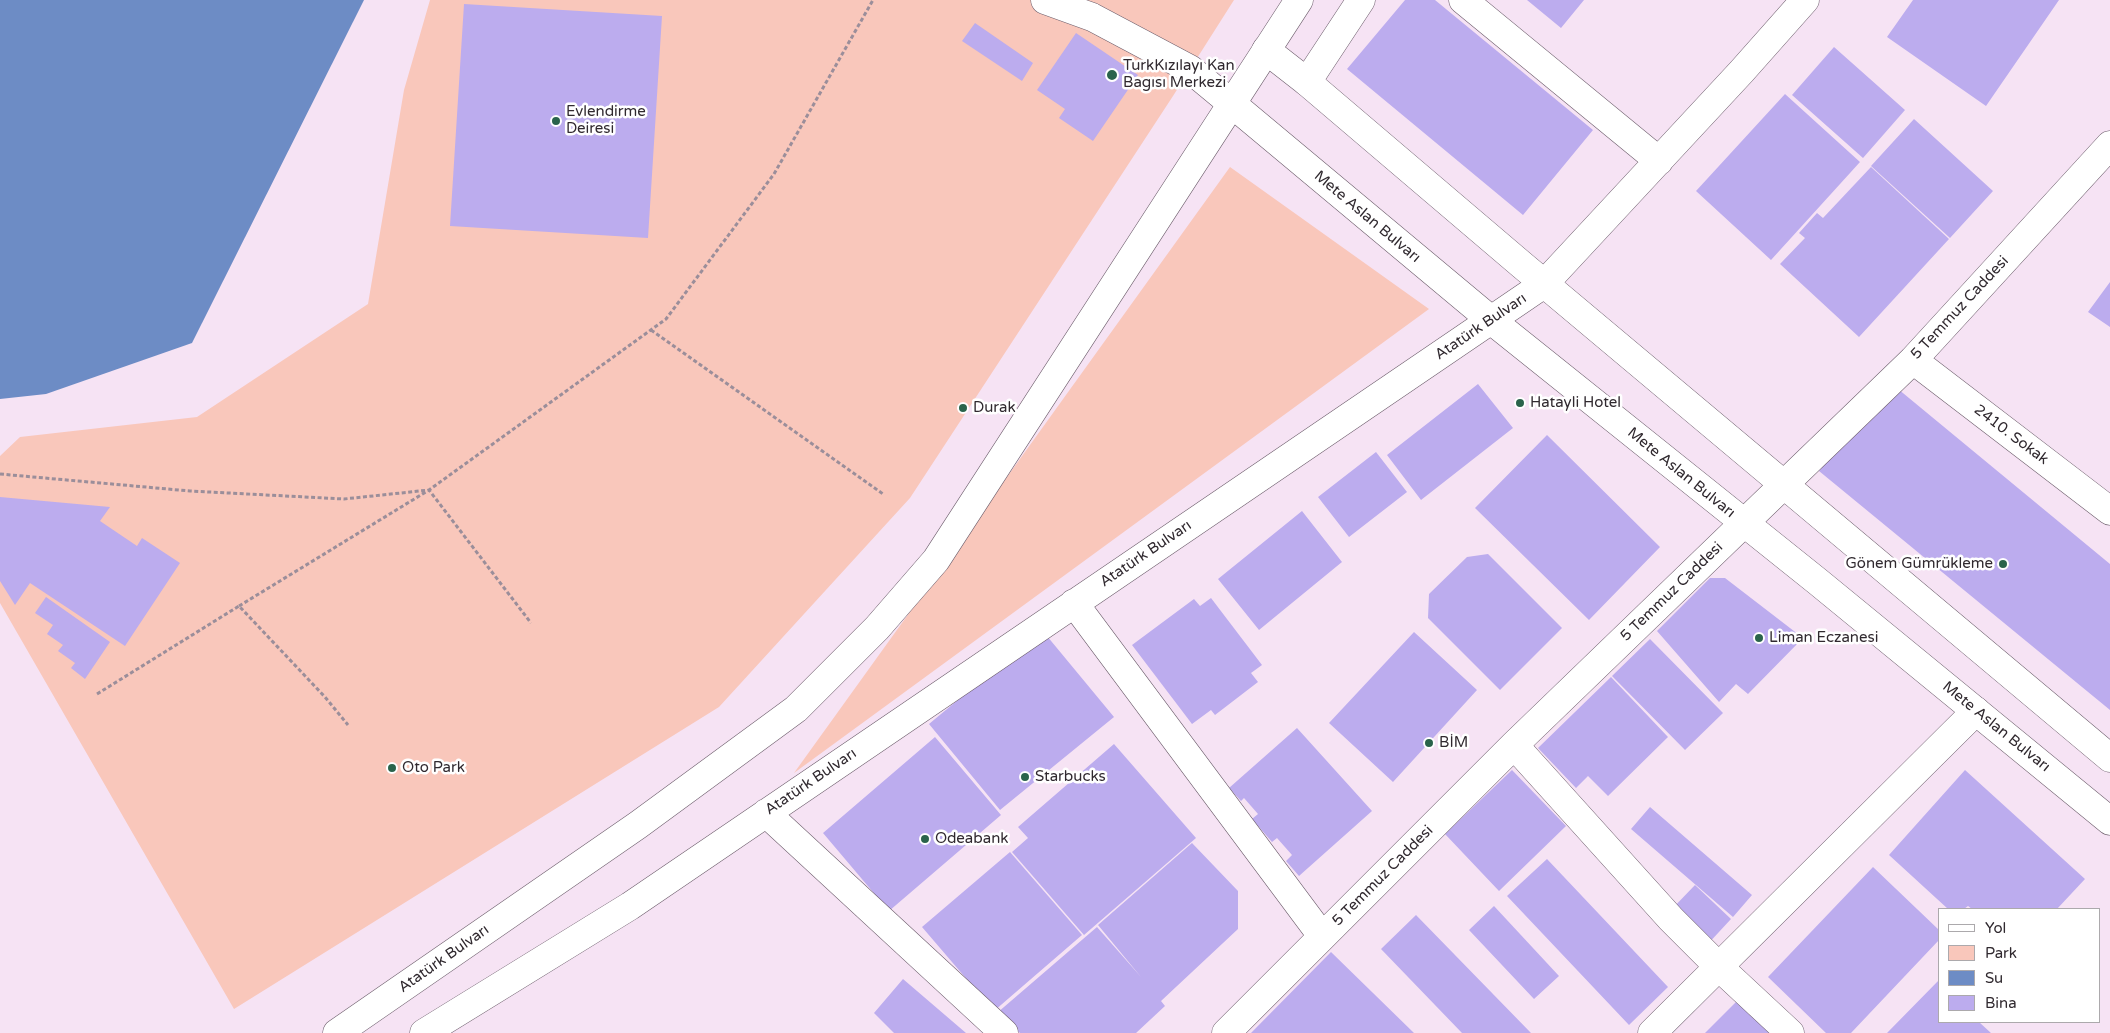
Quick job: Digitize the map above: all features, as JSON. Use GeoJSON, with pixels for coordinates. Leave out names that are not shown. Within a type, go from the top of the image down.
{"type":"FeatureCollection","features":[{"type":"Feature","properties":{"kind":"street","name":"Mete Aslan Bulvarı"},"geometry":{"type":"LineString","coordinates":[[1045,0],[1092,17],[1190,69],[1491,320],[2110,821]]}},
{"type":"Feature","properties":{"kind":"street","name":"Atatürk Bulvarı"},"geometry":{"type":"LineString","coordinates":[[337,1033],[638,825],[796,709],[877,628],[936,560],[1299,0]]}},
{"type":"Feature","properties":{"kind":"street"},"geometry":{"type":"LineString","coordinates":[[1307,82],[1361,0]]}},
{"type":"Feature","properties":{"kind":"street"},"geometry":{"type":"LineString","coordinates":[[1463,0],[1659,161]]}},
{"type":"Feature","properties":{"kind":"street","name":"Atatürk Bulvarı"},"geometry":{"type":"LineString","coordinates":[[424,1033],[630,906],[1544,284],[1742,72],[1805,0]]}},
{"type":"Feature","properties":{"kind":"street"},"geometry":{"type":"LineString","coordinates":[[1266,50],[1307,82],[1544,284],[2110,758]]}},
{"type":"Feature","properties":{"kind":"street","name":"5 Temmuz Caddesi"},"geometry":{"type":"LineString","coordinates":[[1226,1033],[1514,745],[1913,360],[2110,145]]}},
{"type":"Feature","properties":{"kind":"street","name":"2410. Sokak"},"geometry":{"type":"LineString","coordinates":[[1913,360],[2110,510]]}},
{"type":"Feature","properties":{"kind":"street"},"geometry":{"type":"LineString","coordinates":[[1074,603],[1322,936]]}},
{"type":"Feature","properties":{"kind":"street"},"geometry":{"type":"LineString","coordinates":[[1652,1033],[1976,711]]}},
{"type":"Feature","properties":{"kind":"street"},"geometry":{"type":"LineString","coordinates":[[1514,745],[1671,919],[1790,1033]]}},
{"type":"Feature","properties":{"kind":"street"},"geometry":{"type":"LineString","coordinates":[[766,813],[1004,1033]]}},
{"type":"Feature","properties":{"kind":"path"},"geometry":{"type":"LineString","coordinates":[[97,694],[429,490],[666,319],[774,174],[873,0]]}},
{"type":"Feature","properties":{"kind":"path"},"geometry":{"type":"LineString","coordinates":[[651,330],[883,494]]}},
{"type":"Feature","properties":{"kind":"path"},"geometry":{"type":"LineString","coordinates":[[0,474],[190,491],[344,499],[429,490]]}},
{"type":"Feature","properties":{"kind":"path"},"geometry":{"type":"LineString","coordinates":[[429,490],[531,623]]}},
{"type":"Feature","properties":{"kind":"path"},"geometry":{"type":"LineString","coordinates":[[239,606],[325,697],[348,725]]}},
{"type":"Feature","properties":{"kind":"green space"},"geometry":{"type":"Polygon","coordinates":[[[430,0],[1234,0],[910,498],[719,707],[234,1009],[0,603],[0,456],[20,437],[197,417],[368,304],[404,90],[430,0]]]}},
{"type":"Feature","properties":{"kind":"green space"},"geometry":{"type":"Polygon","coordinates":[[[1230,167],[1429,309],[794,773],[1230,167]]]}},
{"type":"Feature","properties":{"kind":"water"},"geometry":{"type":"Polygon","coordinates":[[[0,0],[364,0],[192,343],[46,394],[0,399],[0,0]]]}},
{"type":"Feature","properties":{"kind":"building"},"geometry":{"type":"Polygon","coordinates":[[[1405,0],[1435,0],[1593,130],[1523,215],[1347,69],[1405,0]]]}},
{"type":"Feature","properties":{"kind":"building"},"geometry":{"type":"Polygon","coordinates":[[[1527,0],[1584,0],[1561,28],[1527,0]]]}},
{"type":"Feature","properties":{"kind":"building"},"geometry":{"type":"Polygon","coordinates":[[[1913,0],[2059,0],[1986,106],[1887,37],[1913,0]]]}},
{"type":"Feature","properties":{"kind":"building","name":"Evlendirme Deiresi"},"geometry":{"type":"Polygon","coordinates":[[[464,4],[662,16],[648,238],[450,226],[464,4]]]}},
{"type":"Feature","properties":{"kind":"building"},"geometry":{"type":"Polygon","coordinates":[[[975,23],[1033,63],[1022,81],[962,41],[975,23]]]}},
{"type":"Feature","properties":{"kind":"building"},"geometry":{"type":"Polygon","coordinates":[[[1076,33],[1138,75],[1093,141],[1059,118],[1065,109],[1037,90],[1076,33]]]}},
{"type":"Feature","properties":{"kind":"building"},"geometry":{"type":"Polygon","coordinates":[[[1834,47],[1905,110],[1863,158],[1792,95],[1834,47]]]}},
{"type":"Feature","properties":{"kind":"building"},"geometry":{"type":"Polygon","coordinates":[[[1785,94],[1860,162],[1771,260],[1696,191],[1785,94]]]}},
{"type":"Feature","properties":{"kind":"building"},"geometry":{"type":"Polygon","coordinates":[[[1914,119],[1993,191],[1950,238],[1871,166],[1914,119]]]}},
{"type":"Feature","properties":{"kind":"building"},"geometry":{"type":"Polygon","coordinates":[[[1871,167],[1949,239],[1859,337],[1780,264],[1805,238],[1799,233],[1817,213],[1823,218],[1871,167]]]}},
{"type":"Feature","properties":{"kind":"building"},"geometry":{"type":"Polygon","coordinates":[[[2110,282],[2110,327],[2088,312],[2110,282]]]}},
{"type":"Feature","properties":{"kind":"building"},"geometry":{"type":"Polygon","coordinates":[[[1478,384],[1513,428],[1421,500],[1387,455],[1478,384]]]}},
{"type":"Feature","properties":{"kind":"building"},"geometry":{"type":"Polygon","coordinates":[[[1892,384],[2110,564],[2110,710],[1819,471],[1892,384]]]}},
{"type":"Feature","properties":{"kind":"building"},"geometry":{"type":"Polygon","coordinates":[[[1547,435],[1660,547],[1589,620],[1475,508],[1547,435]]]}},
{"type":"Feature","properties":{"kind":"building"},"geometry":{"type":"Polygon","coordinates":[[[1376,452],[1407,492],[1349,537],[1318,497],[1376,452]]]}},
{"type":"Feature","properties":{"kind":"building"},"geometry":{"type":"Polygon","coordinates":[[[0,497],[110,507],[100,521],[137,546],[142,538],[180,563],[125,646],[30,583],[15,605],[0,581],[0,497]]]}},
{"type":"Feature","properties":{"kind":"building"},"geometry":{"type":"Polygon","coordinates":[[[1302,511],[1342,562],[1259,630],[1218,579],[1302,511]]]}},
{"type":"Feature","properties":{"kind":"building"},"geometry":{"type":"Polygon","coordinates":[[[1488,554],[1562,628],[1500,690],[1428,618],[1429,594],[1467,557],[1488,554]]]}},
{"type":"Feature","properties":{"kind":"building"},"geometry":{"type":"Polygon","coordinates":[[[1710,578],[1725,578],[1803,638],[1748,694],[1736,684],[1719,702],[1657,631],[1710,578]]]}},
{"type":"Feature","properties":{"kind":"building"},"geometry":{"type":"Polygon","coordinates":[[[46,597],[110,642],[85,679],[71,668],[75,663],[58,651],[63,645],[47,634],[53,625],[35,613],[46,597]]]}},
{"type":"Feature","properties":{"kind":"building"},"geometry":{"type":"Polygon","coordinates":[[[1211,598],[1262,665],[1251,673],[1258,682],[1215,715],[1211,710],[1192,724],[1132,645],[1194,599],[1200,606],[1211,598]]]}},
{"type":"Feature","properties":{"kind":"building"},"geometry":{"type":"Polygon","coordinates":[[[1042,630],[1114,717],[1000,810],[929,724],[1042,630]]]}},
{"type":"Feature","properties":{"kind":"building"},"geometry":{"type":"Polygon","coordinates":[[[1414,632],[1477,690],[1393,782],[1329,723],[1414,632]]]}},
{"type":"Feature","properties":{"kind":"building"},"geometry":{"type":"Polygon","coordinates":[[[1650,639],[1723,713],[1685,750],[1612,676],[1650,639]]]}},
{"type":"Feature","properties":{"kind":"building"},"geometry":{"type":"Polygon","coordinates":[[[1611,677],[1668,737],[1608,796],[1588,776],[1576,788],[1538,748],[1611,677]]]}},
{"type":"Feature","properties":{"kind":"building"},"geometry":{"type":"Polygon","coordinates":[[[1297,728],[1372,811],[1299,876],[1286,861],[1292,855],[1277,838],[1272,842],[1252,819],[1258,814],[1244,798],[1241,801],[1229,788],[1297,728]]]}},
{"type":"Feature","properties":{"kind":"building"},"geometry":{"type":"Polygon","coordinates":[[[935,737],[1001,815],[889,911],[823,833],[935,737]]]}},
{"type":"Feature","properties":{"kind":"building"},"geometry":{"type":"Polygon","coordinates":[[[1114,744],[1196,838],[1084,935],[1012,852],[1028,838],[1018,827],[1114,744]]]}},
{"type":"Feature","properties":{"kind":"building"},"geometry":{"type":"Polygon","coordinates":[[[1512,770],[1566,826],[1499,891],[1445,834],[1512,770]]]}},
{"type":"Feature","properties":{"kind":"building"},"geometry":{"type":"Polygon","coordinates":[[[1965,770],[2085,879],[2058,908],[1971,908],[1968,906],[1965,908],[1947,908],[1889,855],[1965,770]]]}},
{"type":"Feature","properties":{"kind":"building"},"geometry":{"type":"Polygon","coordinates":[[[1650,807],[1752,895],[1733,917],[1631,829],[1650,807]]]}},
{"type":"Feature","properties":{"kind":"building"},"geometry":{"type":"Polygon","coordinates":[[[1192,843],[1238,891],[1238,929],[1161,1001],[1165,1006],[1136,1033],[1020,1033],[997,1013],[1097,927],[1141,977],[1098,925],[1192,843]]]}},
{"type":"Feature","properties":{"kind":"building"},"geometry":{"type":"Polygon","coordinates":[[[1010,852],[1082,935],[994,1011],[922,927],[1010,852]]]}},
{"type":"Feature","properties":{"kind":"building"},"geometry":{"type":"Polygon","coordinates":[[[1547,859],[1668,987],[1629,1025],[1507,896],[1547,859]]]}},
{"type":"Feature","properties":{"kind":"building"},"geometry":{"type":"Polygon","coordinates":[[[1873,867],[1938,929],[1938,941],[1851,1033],[1826,1033],[1768,977],[1873,867]]]}},
{"type":"Feature","properties":{"kind":"building"},"geometry":{"type":"Polygon","coordinates":[[[1695,885],[1731,919],[1706,946],[1670,911],[1695,885]]]}},
{"type":"Feature","properties":{"kind":"building"},"geometry":{"type":"Polygon","coordinates":[[[1494,906],[1559,976],[1534,999],[1469,930],[1494,906]]]}},
{"type":"Feature","properties":{"kind":"building"},"geometry":{"type":"Polygon","coordinates":[[[1416,915],[1531,1033],[1462,1033],[1381,949],[1416,915]]]}},
{"type":"Feature","properties":{"kind":"building"},"geometry":{"type":"Polygon","coordinates":[[[1331,952],[1414,1033],[1251,1033],[1331,952]]]}},
{"type":"Feature","properties":{"kind":"building"},"geometry":{"type":"Polygon","coordinates":[[[903,979],[966,1033],[894,1033],[874,1013],[903,979]]]}},
{"type":"Feature","properties":{"kind":"building"},"geometry":{"type":"Polygon","coordinates":[[[1938,981],[1938,1023],[1980,1023],[1991,1033],[1887,1033],[1938,981]]]}},
{"type":"Feature","properties":{"kind":"building"},"geometry":{"type":"Polygon","coordinates":[[[1737,1001],[1770,1033],[1705,1033],[1737,1001]]]}},
{"type":"Feature","properties":{"kind":"place","name":"TurkKızılayı Kan Bagısı Merkezi"},"geometry":{"type":"Point","coordinates":[1112,75]}},
{"type":"Feature","properties":{"kind":"place","name":"Evlendirme Deiresi"},"geometry":{"type":"Point","coordinates":[556,121]}},
{"type":"Feature","properties":{"kind":"place","name":"Hatayli Hotel"},"geometry":{"type":"Point","coordinates":[1520,403]}},
{"type":"Feature","properties":{"kind":"place","name":"Durak"},"geometry":{"type":"Point","coordinates":[963,408]}},
{"type":"Feature","properties":{"kind":"place","name":"Gönem Gümrükleme"},"geometry":{"type":"Point","coordinates":[2003,564]}},
{"type":"Feature","properties":{"kind":"place","name":"Liman Eczanesi"},"geometry":{"type":"Point","coordinates":[1759,638]}},
{"type":"Feature","properties":{"kind":"place","name":"BİM"},"geometry":{"type":"Point","coordinates":[1429,743]}},
{"type":"Feature","properties":{"kind":"place","name":"Oto Park"},"geometry":{"type":"Point","coordinates":[392,768]}},
{"type":"Feature","properties":{"kind":"place","name":"Starbucks"},"geometry":{"type":"Point","coordinates":[1025,777]}},
{"type":"Feature","properties":{"kind":"place","name":"Odeabank"},"geometry":{"type":"Point","coordinates":[925,839]}}]}
